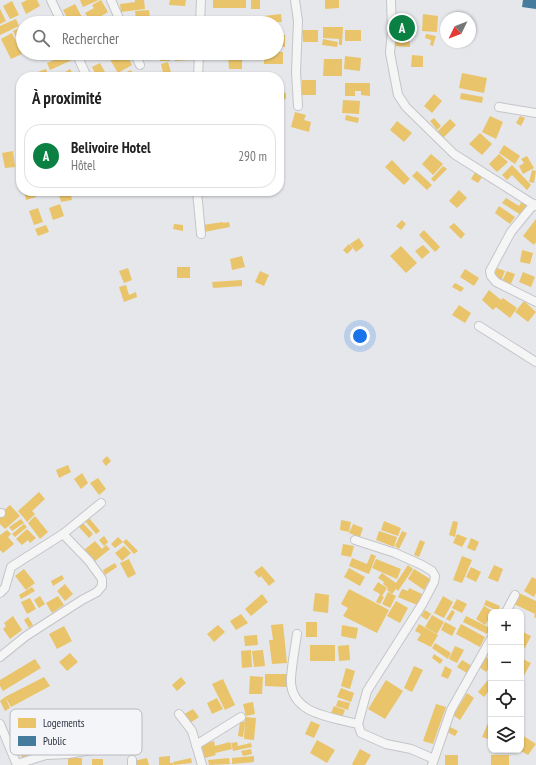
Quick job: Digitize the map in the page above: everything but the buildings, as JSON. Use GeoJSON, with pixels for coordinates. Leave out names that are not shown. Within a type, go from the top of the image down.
{"type":"FeatureCollection","features":[{"type":"Feature","properties":{"kind":"street"},"geometry":{"type":"LineString","coordinates":[[51,0],[59,16]]}},
{"type":"Feature","properties":{"kind":"street"},"geometry":{"type":"LineString","coordinates":[[111,0],[118,16]]}},
{"type":"Feature","properties":{"kind":"street"},"geometry":{"type":"LineString","coordinates":[[200,16],[201,0]]}},
{"type":"Feature","properties":{"kind":"street"},"geometry":{"type":"LineString","coordinates":[[295,0],[298,21],[296,72],[298,106]]}},
{"type":"Feature","properties":{"kind":"street"},"geometry":{"type":"LineString","coordinates":[[391,0],[392,30],[390,53],[398,95],[406,107],[454,154],[535,205],[511,232],[490,271],[491,276],[496,282],[536,302]]}},
{"type":"Feature","properties":{"kind":"street"},"geometry":{"type":"LineString","coordinates":[[79,60],[85,72]]}},
{"type":"Feature","properties":{"kind":"street"},"geometry":{"type":"LineString","coordinates":[[138,60],[140,65]]}},
{"type":"Feature","properties":{"kind":"street"},"geometry":{"type":"LineString","coordinates":[[198,72],[199,60]]}},
{"type":"Feature","properties":{"kind":"street"},"geometry":{"type":"LineString","coordinates":[[499,107],[536,113]]}},
{"type":"Feature","properties":{"kind":"street"},"geometry":{"type":"LineString","coordinates":[[197,196],[201,234]]}},
{"type":"Feature","properties":{"kind":"street"},"geometry":{"type":"LineString","coordinates":[[479,326],[536,362]]}},
{"type":"Feature","properties":{"kind":"street"},"geometry":{"type":"LineString","coordinates":[[0,593],[5,588],[11,567],[63,534],[101,503]]}},
{"type":"Feature","properties":{"kind":"street"},"geometry":{"type":"LineString","coordinates":[[0,657],[26,636],[97,592],[102,586],[102,579],[89,561],[63,534]]}},
{"type":"Feature","properties":{"kind":"street"},"geometry":{"type":"LineString","coordinates":[[355,540],[395,553],[422,565],[432,571],[435,576],[434,582],[424,603],[367,691],[358,724],[361,733],[386,744],[411,749],[433,762],[451,710],[488,644]]}},
{"type":"Feature","properties":{"kind":"street"},"geometry":{"type":"LineString","coordinates":[[508,609],[516,595]]}},
{"type":"Feature","properties":{"kind":"street"},"geometry":{"type":"LineString","coordinates":[[297,634],[291,678],[293,693],[297,701],[304,707],[317,713],[358,724]]}},
{"type":"Feature","properties":{"kind":"street"},"geometry":{"type":"LineString","coordinates":[[179,714],[192,731],[202,765]]}},
{"type":"Feature","properties":{"kind":"street"},"geometry":{"type":"LineString","coordinates":[[196,744],[241,717]]}},
{"type":"Feature","properties":{"kind":"street"},"geometry":{"type":"LineString","coordinates":[[0,724],[10,748]]}},
{"type":"Feature","properties":{"kind":"street"},"geometry":{"type":"LineString","coordinates":[[17,764],[46,755]]}},
{"type":"Feature","properties":{"kind":"place","name":"Belivoire Hotel"},"geometry":{"type":"Point","coordinates":[402,28]}}]}
